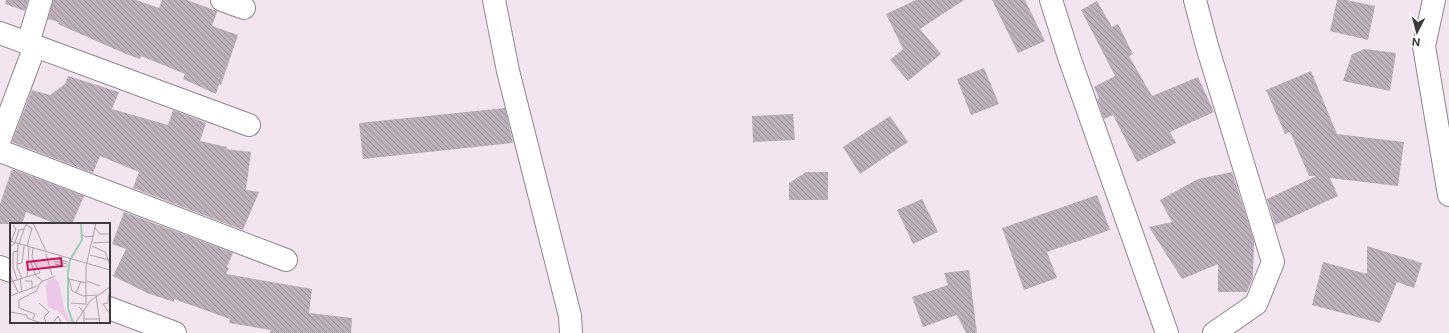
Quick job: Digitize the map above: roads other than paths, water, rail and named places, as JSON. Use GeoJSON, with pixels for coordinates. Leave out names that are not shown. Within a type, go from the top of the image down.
{"type":"FeatureCollection","features":[{"type":"Feature","properties":{"kind":"street"},"geometry":{"type":"LineString","coordinates":[[0,139],[31,44],[41,0]]}},
{"type":"Feature","properties":{"kind":"street"},"geometry":{"type":"LineString","coordinates":[[222,0],[244,8]]}},
{"type":"Feature","properties":{"kind":"street"},"geometry":{"type":"LineString","coordinates":[[494,0],[508,71],[570,316],[571,333]]}},
{"type":"Feature","properties":{"kind":"street"},"geometry":{"type":"LineString","coordinates":[[1051,0],[1069,57],[1167,333]]}},
{"type":"Feature","properties":{"kind":"street"},"geometry":{"type":"LineString","coordinates":[[1195,0],[1209,53],[1272,262],[1256,304],[1214,333]]}},
{"type":"Feature","properties":{"kind":"street"},"geometry":{"type":"LineString","coordinates":[[1434,0],[1424,46],[1449,195]]}},
{"type":"Feature","properties":{"kind":"street"},"geometry":{"type":"LineString","coordinates":[[0,33],[249,125]]}},
{"type":"Feature","properties":{"kind":"street"},"geometry":{"type":"LineString","coordinates":[[0,151],[286,260]]}},
{"type":"Feature","properties":{"kind":"street"},"geometry":{"type":"LineString","coordinates":[[0,267],[10,271]]}},
{"type":"Feature","properties":{"kind":"street"},"geometry":{"type":"LineString","coordinates":[[110,308],[175,333]]}}]}
